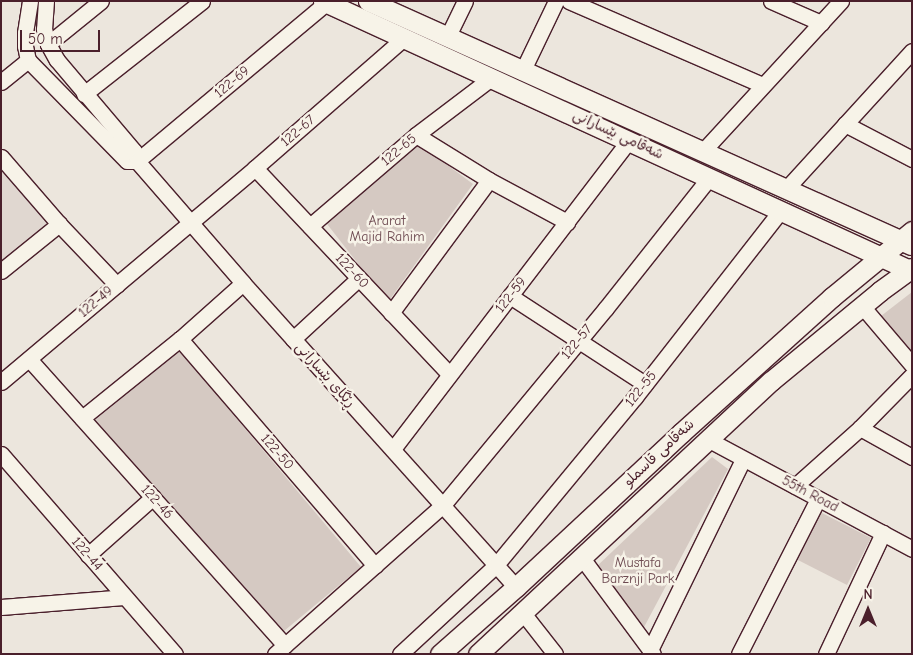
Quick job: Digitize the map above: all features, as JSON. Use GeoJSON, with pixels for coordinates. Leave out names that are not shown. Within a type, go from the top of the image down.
{"type":"FeatureCollection","features":[{"type":"Feature","properties":{"kind":"main road","name":"شەقامی بێسارانی"},"geometry":{"type":"LineString","coordinates":[[368,1],[447,38],[491,78],[911,270]]}},
{"type":"Feature","properties":{"kind":"main road","name":"شەقامی بێسارانی"},"geometry":{"type":"LineString","coordinates":[[325,2],[404,38],[522,72],[786,188],[908,239]]}},
{"type":"Feature","properties":{"kind":"main road","name":"شەقامی قاسملو"},"geometry":{"type":"LineString","coordinates":[[440,654],[516,587],[681,433],[832,298],[908,239]]}},
{"type":"Feature","properties":{"kind":"main road","name":"شەقامی قاسملو"},"geometry":{"type":"LineString","coordinates":[[478,654],[771,381],[862,306],[911,270]]}},
{"type":"Feature","properties":{"kind":"street"},"geometry":{"type":"LineString","coordinates":[[1,82],[28,60],[25,33],[30,1]]}},
{"type":"Feature","properties":{"kind":"street"},"geometry":{"type":"LineString","coordinates":[[46,1],[44,29],[48,44],[101,1]]}},
{"type":"Feature","properties":{"kind":"street"},"geometry":{"type":"LineString","coordinates":[[84,94],[202,1]]}},
{"type":"Feature","properties":{"kind":"street"},"geometry":{"type":"LineString","coordinates":[[447,38],[465,1]]}},
{"type":"Feature","properties":{"kind":"street"},"geometry":{"type":"LineString","coordinates":[[522,72],[556,1]]}},
{"type":"Feature","properties":{"kind":"street"},"geometry":{"type":"LineString","coordinates":[[569,1],[762,85]]}},
{"type":"Feature","properties":{"kind":"street"},"geometry":{"type":"LineString","coordinates":[[771,1],[821,23]]}},
{"type":"Feature","properties":{"kind":"street"},"geometry":{"type":"LineString","coordinates":[[703,151],[841,1]]}},
{"type":"Feature","properties":{"kind":"street","name":"122-69"},"geometry":{"type":"LineString","coordinates":[[137,161],[325,2]]}},
{"type":"Feature","properties":{"kind":"street","name":"122-67"},"geometry":{"type":"LineString","coordinates":[[192,222],[404,38]]}},
{"type":"Feature","properties":{"kind":"street","name":"ڕێگای بێسارانی"},"geometry":{"type":"LineString","coordinates":[[48,44],[57,60],[84,94],[134,151],[137,161],[192,222],[243,283],[516,587]]}},
{"type":"Feature","properties":{"kind":"street"},"geometry":{"type":"LineString","coordinates":[[786,188],[909,58]]}},
{"type":"Feature","properties":{"kind":"street","name":"ڕێگای بێسارانی"},"geometry":{"type":"LineString","coordinates":[[28,60],[127,161],[137,161]]}},
{"type":"Feature","properties":{"kind":"street","name":"122-65"},"geometry":{"type":"LineString","coordinates":[[310,226],[416,135],[491,78]]}},
{"type":"Feature","properties":{"kind":"street"},"geometry":{"type":"LineString","coordinates":[[845,124],[912,159]]}},
{"type":"Feature","properties":{"kind":"street"},"geometry":{"type":"LineString","coordinates":[[416,135],[489,180],[567,222]]}},
{"type":"Feature","properties":{"kind":"street","name":"122-59"},"geometry":{"type":"LineString","coordinates":[[393,449],[629,140]]}},
{"type":"Feature","properties":{"kind":"street"},"geometry":{"type":"LineString","coordinates":[[1,156],[59,224],[117,285]]}},
{"type":"Feature","properties":{"kind":"street","name":"122-60"},"geometry":{"type":"LineString","coordinates":[[255,168],[449,374]]}},
{"type":"Feature","properties":{"kind":"street","name":"122-57"},"geometry":{"type":"LineString","coordinates":[[280,649],[443,505],[579,341],[709,178]]}},
{"type":"Feature","properties":{"kind":"street"},"geometry":{"type":"LineString","coordinates":[[391,313],[489,180]]}},
{"type":"Feature","properties":{"kind":"street","name":"122-55"},"geometry":{"type":"LineString","coordinates":[[400,654],[496,565],[645,384],[781,210]]}},
{"type":"Feature","properties":{"kind":"street","name":"122-49"},"geometry":{"type":"LineString","coordinates":[[1,382],[192,222]]}},
{"type":"Feature","properties":{"kind":"street"},"geometry":{"type":"LineString","coordinates":[[1,271],[59,224]]}},
{"type":"Feature","properties":{"kind":"street"},"geometry":{"type":"LineString","coordinates":[[293,339],[358,279]]}},
{"type":"Feature","properties":{"kind":"street"},"geometry":{"type":"LineString","coordinates":[[82,418],[180,339],[243,283]]}},
{"type":"Feature","properties":{"kind":"street"},"geometry":{"type":"LineString","coordinates":[[510,296],[645,384]]}},
{"type":"Feature","properties":{"kind":"street"},"geometry":{"type":"LineString","coordinates":[[862,306],[912,365]]}},
{"type":"Feature","properties":{"kind":"street","name":"122-50"},"geometry":{"type":"LineString","coordinates":[[180,339],[375,566]]}},
{"type":"Feature","properties":{"kind":"street","name":"122-46"},"geometry":{"type":"LineString","coordinates":[[29,359],[152,497],[280,649]]}},
{"type":"Feature","properties":{"kind":"street"},"geometry":{"type":"LineString","coordinates":[[795,486],[860,428],[912,376]]}},
{"type":"Feature","properties":{"kind":"street"},"geometry":{"type":"LineString","coordinates":[[860,428],[912,457]]}},
{"type":"Feature","properties":{"kind":"street","name":"55th Road"},"geometry":{"type":"LineString","coordinates":[[709,440],[912,549]]}},
{"type":"Feature","properties":{"kind":"street","name":"122-44"},"geometry":{"type":"LineString","coordinates":[[1,454],[175,654]]}},
{"type":"Feature","properties":{"kind":"street"},"geometry":{"type":"LineString","coordinates":[[582,558],[652,652],[743,458]]}},
{"type":"Feature","properties":{"kind":"street"},"geometry":{"type":"LineString","coordinates":[[88,554],[152,497]]}},
{"type":"Feature","properties":{"kind":"street"},"geometry":{"type":"LineString","coordinates":[[739,654],[818,499]]}},
{"type":"Feature","properties":{"kind":"street"},"geometry":{"type":"LineString","coordinates":[[826,654],[883,534]]}},
{"type":"Feature","properties":{"kind":"street"},"geometry":{"type":"LineString","coordinates":[[1,607],[124,597]]}},
{"type":"Feature","properties":{"kind":"street"},"geometry":{"type":"LineString","coordinates":[[523,612],[555,654]]}},
{"type":"Feature","properties":{"kind":"shaded area"},"geometry":{"type":"Polygon","coordinates":[[[1,171],[46,220],[47,226],[1,264],[1,171]]]}},
{"type":"Feature","properties":{"kind":"green space","name":"Ararat Majid Rahim"},"geometry":{"type":"Polygon","coordinates":[[[419,144],[473,184],[388,302],[327,224],[419,144]]]}},
{"type":"Feature","properties":{"kind":"green space"},"geometry":{"type":"Polygon","coordinates":[[[912,292],[912,355],[881,316],[912,292]]]}},
{"type":"Feature","properties":{"kind":"green space"},"geometry":{"type":"Polygon","coordinates":[[[180,351],[361,567],[284,631],[95,420],[180,351]]]}},
{"type":"Feature","properties":{"kind":"green space","name":"Mustafa Barznji Park"},"geometry":{"type":"Polygon","coordinates":[[[712,457],[728,469],[643,629],[595,568],[712,457]]]}},
{"type":"Feature","properties":{"kind":"green space"},"geometry":{"type":"Polygon","coordinates":[[[818,511],[871,538],[847,585],[794,558],[818,511]]]}}]}
